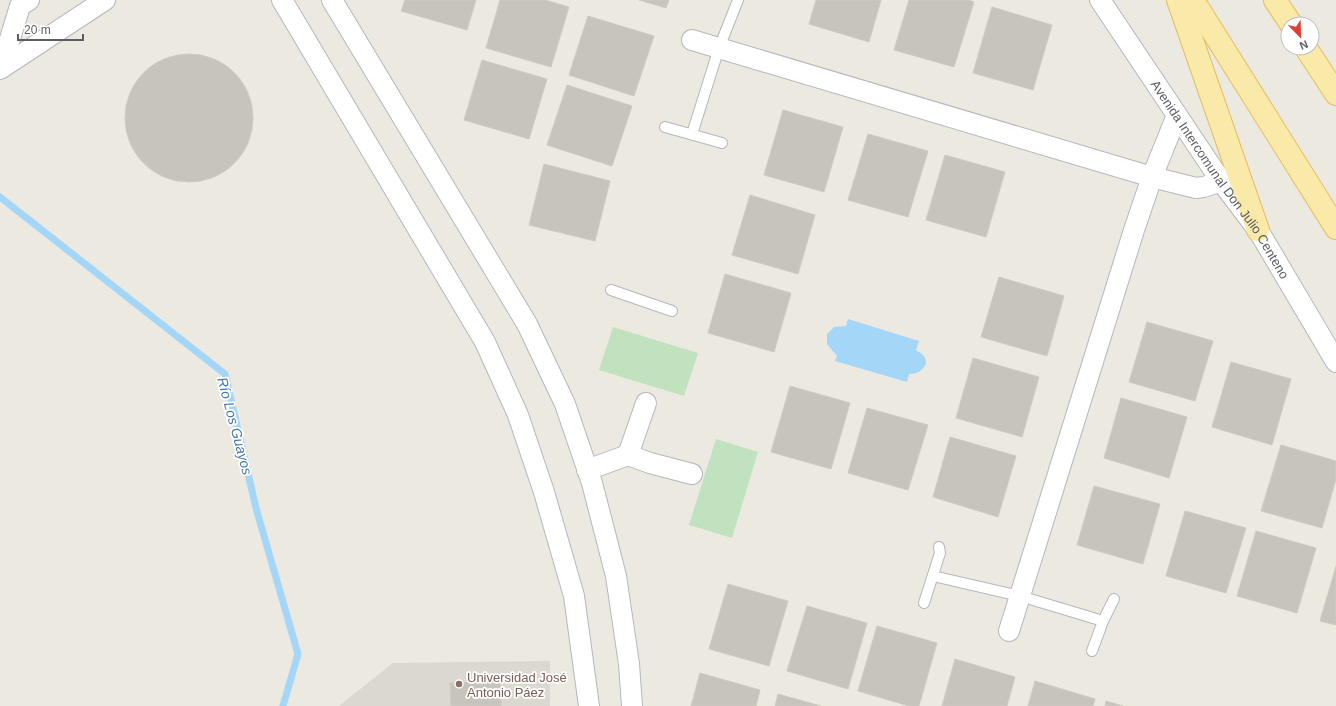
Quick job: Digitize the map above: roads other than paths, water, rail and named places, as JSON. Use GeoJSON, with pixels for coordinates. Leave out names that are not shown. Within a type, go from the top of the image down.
{"type":"FeatureCollection","features":[{"type":"Feature","properties":{"kind":"main road"},"geometry":{"type":"LineString","coordinates":[[1178,0],[1258,230]]}},
{"type":"Feature","properties":{"kind":"main road"},"geometry":{"type":"LineString","coordinates":[[1193,0],[1336,228]]}},
{"type":"Feature","properties":{"kind":"main road"},"geometry":{"type":"LineString","coordinates":[[1275,0],[1286,16]]}},
{"type":"Feature","properties":{"kind":"main road"},"geometry":{"type":"LineString","coordinates":[[1311,56],[1336,94]]}},
{"type":"Feature","properties":{"kind":"street"},"geometry":{"type":"LineString","coordinates":[[1,68],[20,6],[29,0]]}},
{"type":"Feature","properties":{"kind":"street"},"geometry":{"type":"LineString","coordinates":[[1,68],[105,0]]}},
{"type":"Feature","properties":{"kind":"street"},"geometry":{"type":"LineString","coordinates":[[282,0],[485,342],[518,415],[544,492],[574,596],[589,706]]}},
{"type":"Feature","properties":{"kind":"street"},"geometry":{"type":"LineString","coordinates":[[332,0],[527,324],[565,404],[588,470],[616,576],[629,664],[632,706]]}},
{"type":"Feature","properties":{"kind":"street","name":"Avenida Intercomunal Don Julio Centeno"},"geometry":{"type":"LineString","coordinates":[[1100,0],[1221,181],[1258,230],[1336,362]]}},
{"type":"Feature","properties":{"kind":"street"},"geometry":{"type":"LineString","coordinates":[[692,40],[1152,177],[1196,188],[1221,181]]}},
{"type":"Feature","properties":{"kind":"street"},"geometry":{"type":"LineString","coordinates":[[1009,631],[1134,230],[1152,177],[1176,115]]}},
{"type":"Feature","properties":{"kind":"street"},"geometry":{"type":"LineString","coordinates":[[628,454],[646,403]]}},
{"type":"Feature","properties":{"kind":"street"},"geometry":{"type":"LineString","coordinates":[[588,470],[628,454],[650,463],[692,474]]}},
{"type":"Feature","properties":{"kind":"lane"},"geometry":{"type":"LineString","coordinates":[[692,134],[719,48],[738,0]]}},
{"type":"Feature","properties":{"kind":"lane"},"geometry":{"type":"LineString","coordinates":[[665,127],[722,143]]}},
{"type":"Feature","properties":{"kind":"lane"},"geometry":{"type":"LineString","coordinates":[[611,290],[672,311]]}},
{"type":"Feature","properties":{"kind":"lane"},"geometry":{"type":"LineString","coordinates":[[924,603],[940,553],[938,547]]}},
{"type":"Feature","properties":{"kind":"lane"},"geometry":{"type":"LineString","coordinates":[[933,576],[1020,596],[1103,621]]}},
{"type":"Feature","properties":{"kind":"lane"},"geometry":{"type":"LineString","coordinates":[[1092,651],[1103,621],[1114,599]]}},
{"type":"Feature","properties":{"kind":"water"},"geometry":{"type":"Polygon","coordinates":[[[848,319],[919,341],[916,350],[922,354],[926,361],[923,369],[919,372],[909,374],[907,382],[835,361],[837,356],[827,344],[827,334],[834,327],[846,326],[848,319]]]}},
{"type":"Feature","properties":{"kind":"waterway","name":"Río Los Guayos"},"geometry":{"type":"LineString","coordinates":[[0,197],[225,374],[256,508],[298,654],[283,706]]}},
{"type":"Feature","properties":{"kind":"place","name":"Universidad José Antonio Páez"},"geometry":{"type":"Point","coordinates":[459,684]}}]}
